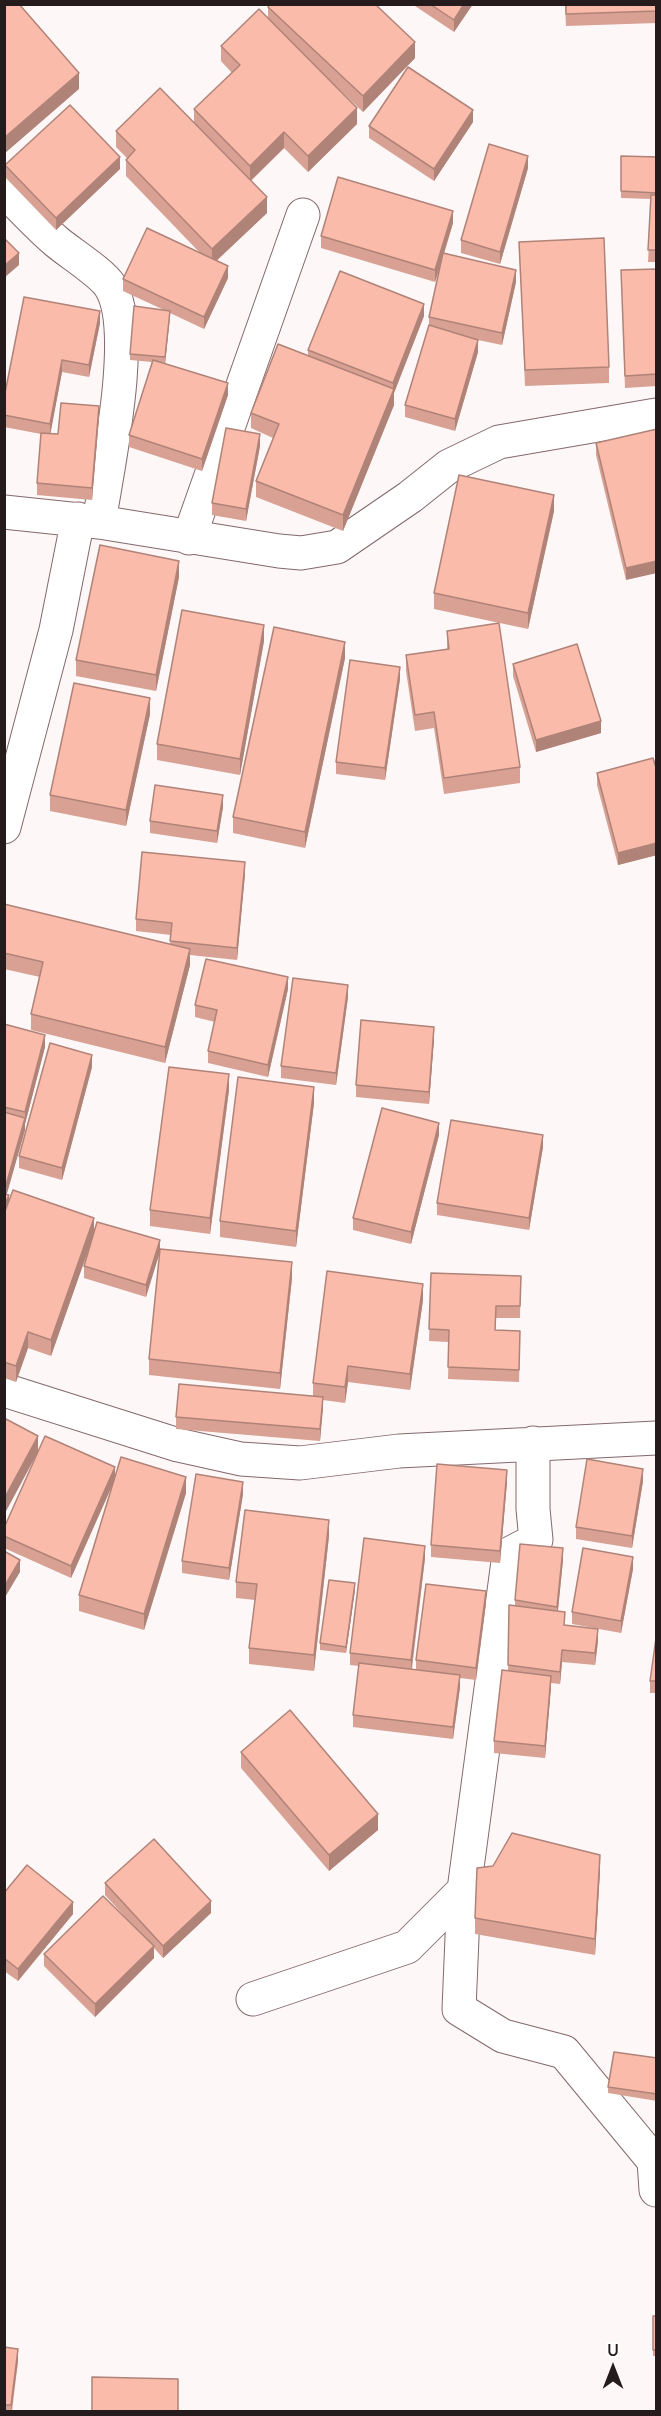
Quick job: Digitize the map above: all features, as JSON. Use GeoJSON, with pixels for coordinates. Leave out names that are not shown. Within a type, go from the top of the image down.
{"type":"FeatureCollection","features":[{"type":"Feature","properties":{"kind":"street"},"geometry":{"type":"LineString","coordinates":[[4,190],[56,241],[110,284],[116,297],[122,325],[119,390],[88,520],[56,630],[4,827]]}},
{"type":"Feature","properties":{"kind":"street"},"geometry":{"type":"LineString","coordinates":[[189,538],[303,215]]}},
{"type":"Feature","properties":{"kind":"street"},"geometry":{"type":"LineString","coordinates":[[4,512],[88,520],[189,538],[301,554],[337,547],[410,497],[449,466],[499,442],[657,415]]}},
{"type":"Feature","properties":{"kind":"street"},"geometry":{"type":"LineString","coordinates":[[4,1390],[178,1445],[241,1459],[300,1463],[399,1450],[657,1438]]}},
{"type":"Feature","properties":{"kind":"street"},"geometry":{"type":"LineString","coordinates":[[533,1443],[533,1509],[536,1540],[509,1554],[464,1890],[459,2009],[503,2036],[564,2052],[654,2161],[657,2190]]}},
{"type":"Feature","properties":{"kind":"street"},"geometry":{"type":"LineString","coordinates":[[253,1999],[407,1947],[464,1890]]}},
{"type":"Feature","properties":{"kind":"building"},"geometry":{"type":"Polygon","coordinates":[[[4,4],[19,4],[79,73],[4,138],[4,4]]]}},
{"type":"Feature","properties":{"kind":"building"},"geometry":{"type":"Polygon","coordinates":[[[270,4],[375,4],[415,42],[363,96],[268,7],[270,4]]]}},
{"type":"Feature","properties":{"kind":"building"},"geometry":{"type":"Polygon","coordinates":[[[430,4],[464,4],[454,20],[430,4]]]}},
{"type":"Feature","properties":{"kind":"building"},"geometry":{"type":"Polygon","coordinates":[[[566,4],[657,4],[657,11],[566,14],[566,4]]]}},
{"type":"Feature","properties":{"kind":"building"},"geometry":{"type":"Polygon","coordinates":[[[259,9],[357,108],[308,156],[284,132],[250,166],[194,109],[240,65],[221,46],[259,9]]]}},
{"type":"Feature","properties":{"kind":"building"},"geometry":{"type":"Polygon","coordinates":[[[408,67],[473,110],[434,169],[369,126],[408,67]]]}},
{"type":"Feature","properties":{"kind":"building"},"geometry":{"type":"Polygon","coordinates":[[[160,88],[267,197],[212,249],[126,160],[135,150],[116,131],[160,88]]]}},
{"type":"Feature","properties":{"kind":"building"},"geometry":{"type":"Polygon","coordinates":[[[70,105],[120,157],[56,218],[5,165],[70,105]]]}},
{"type":"Feature","properties":{"kind":"building"},"geometry":{"type":"Polygon","coordinates":[[[489,144],[528,156],[500,252],[461,240],[489,144]]]}},
{"type":"Feature","properties":{"kind":"building"},"geometry":{"type":"Polygon","coordinates":[[[621,156],[657,157],[657,193],[621,191],[621,156]]]}},
{"type":"Feature","properties":{"kind":"building"},"geometry":{"type":"Polygon","coordinates":[[[338,177],[453,211],[435,270],[321,236],[338,177]]]}},
{"type":"Feature","properties":{"kind":"building"},"geometry":{"type":"Polygon","coordinates":[[[651,195],[657,195],[657,250],[648,250],[651,195]]]}},
{"type":"Feature","properties":{"kind":"building"},"geometry":{"type":"Polygon","coordinates":[[[147,228],[228,266],[204,317],[123,279],[147,228]]]}},
{"type":"Feature","properties":{"kind":"building"},"geometry":{"type":"Polygon","coordinates":[[[4,238],[19,253],[4,266],[4,238]]]}},
{"type":"Feature","properties":{"kind":"building"},"geometry":{"type":"Polygon","coordinates":[[[604,238],[609,367],[525,370],[519,242],[604,238]]]}},
{"type":"Feature","properties":{"kind":"building"},"geometry":{"type":"Polygon","coordinates":[[[443,253],[516,270],[502,333],[429,317],[443,253]]]}},
{"type":"Feature","properties":{"kind":"building"},"geometry":{"type":"Polygon","coordinates":[[[657,269],[657,374],[625,376],[621,270],[657,269]]]}},
{"type":"Feature","properties":{"kind":"building"},"geometry":{"type":"Polygon","coordinates":[[[340,271],[424,304],[393,383],[308,350],[340,271]]]}},
{"type":"Feature","properties":{"kind":"building"},"geometry":{"type":"Polygon","coordinates":[[[24,297],[100,311],[89,365],[62,360],[50,424],[4,415],[4,398],[24,297]]]}},
{"type":"Feature","properties":{"kind":"building"},"geometry":{"type":"Polygon","coordinates":[[[134,306],[170,311],[165,357],[130,354],[134,306]]]}},
{"type":"Feature","properties":{"kind":"building"},"geometry":{"type":"Polygon","coordinates":[[[429,325],[478,340],[455,419],[405,405],[429,325]]]}},
{"type":"Feature","properties":{"kind":"building"},"geometry":{"type":"Polygon","coordinates":[[[278,344],[394,389],[343,515],[256,481],[279,424],[251,413],[278,344]]]}},
{"type":"Feature","properties":{"kind":"building"},"geometry":{"type":"Polygon","coordinates":[[[153,360],[228,383],[202,459],[129,435],[153,360]]]}},
{"type":"Feature","properties":{"kind":"building"},"geometry":{"type":"Polygon","coordinates":[[[61,403],[99,406],[92,488],[37,483],[41,433],[58,434],[61,403]]]}},
{"type":"Feature","properties":{"kind":"building"},"geometry":{"type":"Polygon","coordinates":[[[226,428],[260,434],[246,509],[212,503],[226,428]]]}},
{"type":"Feature","properties":{"kind":"building"},"geometry":{"type":"Polygon","coordinates":[[[657,429],[657,561],[626,568],[596,443],[657,429]]]}},
{"type":"Feature","properties":{"kind":"building"},"geometry":{"type":"Polygon","coordinates":[[[459,475],[554,495],[528,613],[434,593],[459,475]]]}},
{"type":"Feature","properties":{"kind":"building"},"geometry":{"type":"Polygon","coordinates":[[[100,545],[179,561],[156,675],[76,660],[100,545]]]}},
{"type":"Feature","properties":{"kind":"building"},"geometry":{"type":"Polygon","coordinates":[[[182,610],[264,625],[240,759],[157,744],[182,610]]]}},
{"type":"Feature","properties":{"kind":"building"},"geometry":{"type":"Polygon","coordinates":[[[499,623],[520,767],[444,778],[434,712],[415,715],[406,655],[449,649],[447,631],[499,623]]]}},
{"type":"Feature","properties":{"kind":"building"},"geometry":{"type":"Polygon","coordinates":[[[274,627],[345,642],[305,832],[233,817],[274,627]]]}},
{"type":"Feature","properties":{"kind":"building"},"geometry":{"type":"Polygon","coordinates":[[[577,644],[601,721],[536,740],[513,664],[577,644]]]}},
{"type":"Feature","properties":{"kind":"building"},"geometry":{"type":"Polygon","coordinates":[[[350,660],[400,667],[385,768],[336,762],[350,660]]]}},
{"type":"Feature","properties":{"kind":"building"},"geometry":{"type":"Polygon","coordinates":[[[74,683],[150,698],[126,810],[50,795],[74,683]]]}},
{"type":"Feature","properties":{"kind":"building"},"geometry":{"type":"Polygon","coordinates":[[[653,758],[657,771],[657,843],[618,853],[597,773],[653,758]]]}},
{"type":"Feature","properties":{"kind":"building"},"geometry":{"type":"Polygon","coordinates":[[[155,785],[223,795],[217,831],[150,821],[155,785]]]}},
{"type":"Feature","properties":{"kind":"building"},"geometry":{"type":"Polygon","coordinates":[[[142,852],[245,862],[237,948],[170,941],[172,923],[136,919],[142,852]]]}},
{"type":"Feature","properties":{"kind":"building"},"geometry":{"type":"Polygon","coordinates":[[[4,904],[190,949],[165,1047],[31,1014],[43,962],[4,953],[4,904]]]}},
{"type":"Feature","properties":{"kind":"building"},"geometry":{"type":"Polygon","coordinates":[[[206,959],[288,977],[268,1065],[208,1051],[217,1010],[195,1005],[206,959]]]}},
{"type":"Feature","properties":{"kind":"building"},"geometry":{"type":"Polygon","coordinates":[[[293,978],[348,985],[336,1073],[281,1066],[293,978]]]}},
{"type":"Feature","properties":{"kind":"building"},"geometry":{"type":"Polygon","coordinates":[[[361,1020],[434,1027],[429,1092],[356,1085],[361,1020]]]}},
{"type":"Feature","properties":{"kind":"building"},"geometry":{"type":"Polygon","coordinates":[[[4,1024],[45,1035],[25,1112],[4,1107],[4,1024]]]}},
{"type":"Feature","properties":{"kind":"building"},"geometry":{"type":"Polygon","coordinates":[[[50,1043],[92,1055],[62,1168],[19,1156],[50,1043]]]}},
{"type":"Feature","properties":{"kind":"building"},"geometry":{"type":"Polygon","coordinates":[[[169,1067],[229,1074],[210,1218],[150,1210],[169,1067]]]}},
{"type":"Feature","properties":{"kind":"building"},"geometry":{"type":"Polygon","coordinates":[[[238,1077],[314,1087],[296,1231],[220,1221],[238,1077]]]}},
{"type":"Feature","properties":{"kind":"building"},"geometry":{"type":"Polygon","coordinates":[[[382,1108],[439,1123],[411,1232],[353,1218],[382,1108]]]}},
{"type":"Feature","properties":{"kind":"building"},"geometry":{"type":"Polygon","coordinates":[[[4,1112],[25,1118],[6,1185],[4,1185],[4,1112]]]}},
{"type":"Feature","properties":{"kind":"building"},"geometry":{"type":"Polygon","coordinates":[[[451,1120],[543,1135],[529,1218],[437,1203],[451,1120]]]}},
{"type":"Feature","properties":{"kind":"building"},"geometry":{"type":"Polygon","coordinates":[[[13,1190],[94,1218],[51,1340],[28,1332],[16,1366],[4,1362],[4,1214],[13,1190]]]}},
{"type":"Feature","properties":{"kind":"building"},"geometry":{"type":"Polygon","coordinates":[[[4,1194],[9,1195],[4,1206],[4,1194]]]}},
{"type":"Feature","properties":{"kind":"building"},"geometry":{"type":"Polygon","coordinates":[[[97,1222],[160,1240],[146,1285],[84,1266],[97,1222]]]}},
{"type":"Feature","properties":{"kind":"building"},"geometry":{"type":"Polygon","coordinates":[[[160,1249],[292,1262],[280,1373],[149,1359],[160,1249]]]}},
{"type":"Feature","properties":{"kind":"building"},"geometry":{"type":"Polygon","coordinates":[[[327,1271],[423,1284],[410,1374],[348,1366],[345,1387],[313,1383],[327,1271]]]}},
{"type":"Feature","properties":{"kind":"building"},"geometry":{"type":"Polygon","coordinates":[[[431,1273],[521,1276],[520,1306],[496,1306],[495,1330],[520,1331],[519,1370],[448,1367],[449,1330],[429,1329],[431,1273]]]}},
{"type":"Feature","properties":{"kind":"building"},"geometry":{"type":"Polygon","coordinates":[[[179,1384],[323,1397],[320,1429],[176,1417],[179,1384]]]}},
{"type":"Feature","properties":{"kind":"building"},"geometry":{"type":"Polygon","coordinates":[[[4,1418],[38,1436],[4,1499],[4,1418]]]}},
{"type":"Feature","properties":{"kind":"building"},"geometry":{"type":"Polygon","coordinates":[[[45,1436],[115,1467],[71,1566],[4,1536],[4,1528],[45,1436]]]}},
{"type":"Feature","properties":{"kind":"building"},"geometry":{"type":"Polygon","coordinates":[[[121,1457],[186,1477],[144,1614],[79,1595],[121,1457]]]}},
{"type":"Feature","properties":{"kind":"building"},"geometry":{"type":"Polygon","coordinates":[[[587,1459],[643,1469],[632,1536],[576,1527],[587,1459]]]}},
{"type":"Feature","properties":{"kind":"building"},"geometry":{"type":"Polygon","coordinates":[[[437,1464],[507,1470],[500,1551],[431,1545],[437,1464]]]}},
{"type":"Feature","properties":{"kind":"building"},"geometry":{"type":"Polygon","coordinates":[[[196,1474],[243,1482],[229,1568],[182,1561],[196,1474]]]}},
{"type":"Feature","properties":{"kind":"building"},"geometry":{"type":"Polygon","coordinates":[[[245,1510],[329,1520],[314,1655],[249,1648],[257,1584],[236,1582],[245,1510]]]}},
{"type":"Feature","properties":{"kind":"building"},"geometry":{"type":"Polygon","coordinates":[[[364,1538],[425,1546],[411,1660],[350,1653],[364,1538]]]}},
{"type":"Feature","properties":{"kind":"building"},"geometry":{"type":"Polygon","coordinates":[[[520,1544],[563,1548],[557,1607],[515,1600],[520,1544]]]}},
{"type":"Feature","properties":{"kind":"building"},"geometry":{"type":"Polygon","coordinates":[[[583,1548],[633,1557],[621,1621],[572,1612],[583,1548]]]}},
{"type":"Feature","properties":{"kind":"building"},"geometry":{"type":"Polygon","coordinates":[[[4,1551],[20,1560],[4,1587],[4,1551]]]}},
{"type":"Feature","properties":{"kind":"building"},"geometry":{"type":"Polygon","coordinates":[[[329,1580],[355,1583],[346,1647],[320,1643],[329,1580]]]}},
{"type":"Feature","properties":{"kind":"building"},"geometry":{"type":"Polygon","coordinates":[[[426,1584],[486,1591],[476,1668],[416,1660],[426,1584]]]}},
{"type":"Feature","properties":{"kind":"building"},"geometry":{"type":"Polygon","coordinates":[[[509,1605],[565,1612],[564,1625],[598,1629],[595,1653],[562,1650],[560,1672],[508,1665],[509,1605]]]}},
{"type":"Feature","properties":{"kind":"building"},"geometry":{"type":"Polygon","coordinates":[[[657,1631],[657,1681],[650,1681],[657,1631]]]}},
{"type":"Feature","properties":{"kind":"building"},"geometry":{"type":"Polygon","coordinates":[[[359,1663],[460,1675],[453,1727],[353,1715],[359,1663]]]}},
{"type":"Feature","properties":{"kind":"building"},"geometry":{"type":"Polygon","coordinates":[[[502,1670],[551,1676],[545,1746],[494,1741],[502,1670]]]}},
{"type":"Feature","properties":{"kind":"building"},"geometry":{"type":"Polygon","coordinates":[[[290,1710],[378,1814],[329,1855],[241,1752],[290,1710]]]}},
{"type":"Feature","properties":{"kind":"building"},"geometry":{"type":"Polygon","coordinates":[[[512,1833],[600,1855],[595,1939],[475,1918],[477,1868],[493,1866],[512,1833]]]}},
{"type":"Feature","properties":{"kind":"building"},"geometry":{"type":"Polygon","coordinates":[[[154,1839],[211,1901],[163,1946],[105,1883],[154,1839]]]}},
{"type":"Feature","properties":{"kind":"building"},"geometry":{"type":"Polygon","coordinates":[[[27,1865],[73,1902],[18,1969],[4,1958],[4,1893],[27,1865]]]}},
{"type":"Feature","properties":{"kind":"building"},"geometry":{"type":"Polygon","coordinates":[[[103,1896],[154,1946],[95,2004],[44,1954],[103,1896]]]}},
{"type":"Feature","properties":{"kind":"building"},"geometry":{"type":"Polygon","coordinates":[[[614,2052],[657,2058],[657,2094],[608,2087],[614,2052]]]}},
{"type":"Feature","properties":{"kind":"building"},"geometry":{"type":"Polygon","coordinates":[[[653,2316],[657,2316],[657,2350],[653,2350],[653,2316]]]}},
{"type":"Feature","properties":{"kind":"building"},"geometry":{"type":"Polygon","coordinates":[[[4,2347],[18,2349],[11,2405],[4,2405],[4,2347]]]}},
{"type":"Feature","properties":{"kind":"building"},"geometry":{"type":"Polygon","coordinates":[[[92,2377],[178,2379],[178,2412],[92,2412],[92,2377]]]}}]}
